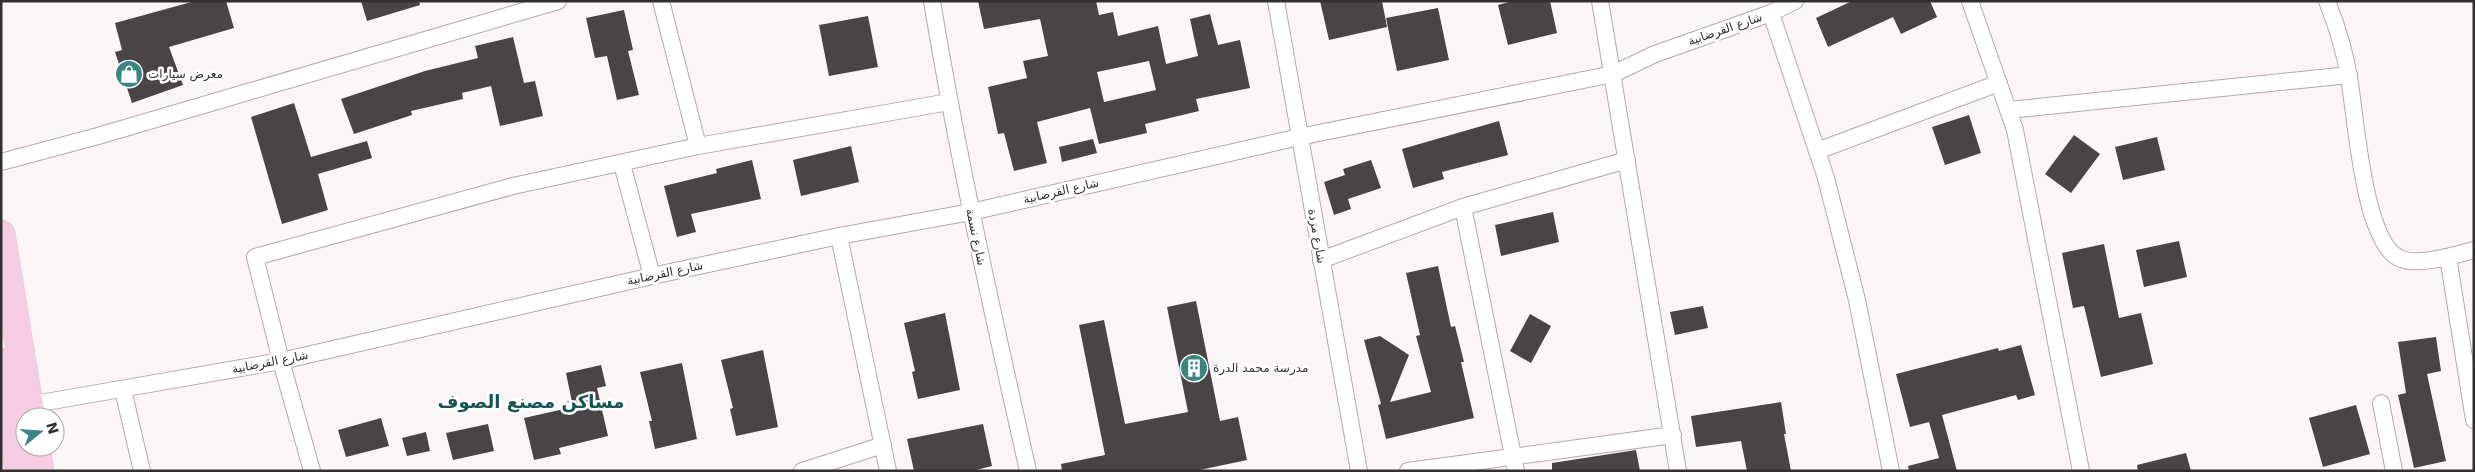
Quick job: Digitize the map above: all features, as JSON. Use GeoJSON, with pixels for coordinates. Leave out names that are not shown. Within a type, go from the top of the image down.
{"type":"FeatureCollection","features":[{"type":"Feature","properties":{"kind":"highway"},"geometry":{"type":"LineString","coordinates":[[1,234],[29,407]]}},
{"type":"Feature","properties":{"kind":"highway"},"geometry":{"type":"LineString","coordinates":[[1,362],[19,471]]}},
{"type":"Feature","properties":{"kind":"highway"},"geometry":{"type":"LineString","coordinates":[[38,457],[40,471]]}},
{"type":"Feature","properties":{"kind":"street"},"geometry":{"type":"LineString","coordinates":[[1,162],[98,136],[558,1]]}},
{"type":"Feature","properties":{"kind":"street"},"geometry":{"type":"LineString","coordinates":[[661,1],[698,146]]}},
{"type":"Feature","properties":{"kind":"street","name":"شارع نسمة"},"geometry":{"type":"LineString","coordinates":[[932,1],[949,102],[971,212],[1028,471]]}},
{"type":"Feature","properties":{"kind":"street","name":"شارع مزدة"},"geometry":{"type":"LineString","coordinates":[[1276,1],[1359,471]]}},
{"type":"Feature","properties":{"kind":"street"},"geometry":{"type":"LineString","coordinates":[[1600,1],[1678,471]]}},
{"type":"Feature","properties":{"kind":"street","name":"شارع القرضابية"},"geometry":{"type":"LineString","coordinates":[[48,407],[123,390],[281,361],[652,276],[839,236],[971,212],[1299,137],[1613,74],[1655,54],[1771,13],[1795,1]]}},
{"type":"Feature","properties":{"kind":"street"},"geometry":{"type":"LineString","coordinates":[[1970,1],[2015,130],[2080,471]]}},
{"type":"Feature","properties":{"kind":"street"},"geometry":{"type":"LineString","coordinates":[[2327,1],[2336,23],[2349,75],[2362,168],[2369,203],[2380,235],[2389,250],[2409,262],[2448,257],[2474,250]]}},
{"type":"Feature","properties":{"kind":"street"},"geometry":{"type":"LineString","coordinates":[[1771,13],[1817,150],[1857,300],[1891,471]]}},
{"type":"Feature","properties":{"kind":"street"},"geometry":{"type":"LineString","coordinates":[[2008,110],[2349,75]]}},
{"type":"Feature","properties":{"kind":"street"},"geometry":{"type":"LineString","coordinates":[[1817,150],[1999,83]]}},
{"type":"Feature","properties":{"kind":"street"},"geometry":{"type":"LineString","coordinates":[[312,471],[281,361],[255,257],[513,186],[622,164],[698,146],[949,102]]}},
{"type":"Feature","properties":{"kind":"street"},"geometry":{"type":"LineString","coordinates":[[1321,260],[1463,208],[1627,160]]}},
{"type":"Feature","properties":{"kind":"street"},"geometry":{"type":"LineString","coordinates":[[622,164],[652,276]]}},
{"type":"Feature","properties":{"kind":"street"},"geometry":{"type":"LineString","coordinates":[[1463,208],[1514,463]]}},
{"type":"Feature","properties":{"kind":"street"},"geometry":{"type":"LineString","coordinates":[[839,236],[888,471]]}},
{"type":"Feature","properties":{"kind":"street"},"geometry":{"type":"LineString","coordinates":[[2448,257],[2474,420]]}},
{"type":"Feature","properties":{"kind":"street"},"geometry":{"type":"LineString","coordinates":[[123,390],[142,471]]}},
{"type":"Feature","properties":{"kind":"street"},"geometry":{"type":"LineString","coordinates":[[2381,403],[2394,471]]}},
{"type":"Feature","properties":{"kind":"street"},"geometry":{"type":"LineString","coordinates":[[1408,471],[1514,463],[1673,435]]}},
{"type":"Feature","properties":{"kind":"street"},"geometry":{"type":"LineString","coordinates":[[802,471],[883,445]]}},
{"type":"Feature","properties":{"kind":"building"},"geometry":{"type":"Polygon","coordinates":[[[195,1],[226,1],[234,28],[169,47],[183,85],[132,103],[115,52],[122,50],[115,23],[195,1]]]}},
{"type":"Feature","properties":{"kind":"building"},"geometry":{"type":"Polygon","coordinates":[[[361,1],[419,1],[420,5],[367,21],[361,1]]]}},
{"type":"Feature","properties":{"kind":"building"},"geometry":{"type":"Polygon","coordinates":[[[978,1],[1096,1],[1099,15],[1113,12],[1118,36],[1158,26],[1166,64],[1198,56],[1190,19],[1210,14],[1218,45],[1240,40],[1250,88],[1196,99],[1199,111],[1145,124],[1147,133],[1099,144],[1090,108],[1037,122],[1047,163],[1014,171],[1004,133],[998,134],[988,87],[1027,78],[1023,61],[1048,56],[1040,19],[984,29],[978,1]],[[1149,61],[1097,72],[1104,102],[1156,90],[1149,61]]]}},
{"type":"Feature","properties":{"kind":"building"},"geometry":{"type":"Polygon","coordinates":[[[1320,1],[1382,1],[1387,27],[1329,40],[1320,1]]]}},
{"type":"Feature","properties":{"kind":"building"},"geometry":{"type":"Polygon","coordinates":[[[1513,1],[1550,1],[1557,33],[1508,45],[1498,5],[1513,1]]]}},
{"type":"Feature","properties":{"kind":"building"},"geometry":{"type":"Polygon","coordinates":[[[1852,1],[1930,1],[1937,17],[1901,34],[1893,17],[1828,47],[1816,18],[1852,1]]]}},
{"type":"Feature","properties":{"kind":"building"},"geometry":{"type":"Polygon","coordinates":[[[1438,8],[1449,60],[1397,71],[1386,18],[1438,8]]]}},
{"type":"Feature","properties":{"kind":"building"},"geometry":{"type":"Polygon","coordinates":[[[624,10],[633,50],[628,51],[639,95],[617,100],[607,56],[595,58],[586,18],[624,10]]]}},
{"type":"Feature","properties":{"kind":"building"},"geometry":{"type":"Polygon","coordinates":[[[868,16],[878,67],[829,76],[819,25],[868,16]]]}},
{"type":"Feature","properties":{"kind":"building"},"geometry":{"type":"Polygon","coordinates":[[[513,37],[524,83],[535,81],[543,116],[500,126],[491,86],[462,93],[463,99],[411,111],[412,115],[354,134],[341,99],[425,71],[478,58],[475,46],[513,37]]]}},
{"type":"Feature","properties":{"kind":"building"},"geometry":{"type":"Polygon","coordinates":[[[294,103],[311,157],[367,141],[372,158],[318,174],[328,210],[282,224],[251,117],[294,103]]]}},
{"type":"Feature","properties":{"kind":"building"},"geometry":{"type":"Polygon","coordinates":[[[1969,115],[1981,153],[1945,165],[1932,127],[1969,115]]]}},
{"type":"Feature","properties":{"kind":"building"},"geometry":{"type":"Polygon","coordinates":[[[1499,121],[1508,155],[1442,172],[1444,179],[1413,188],[1402,149],[1499,121]]]}},
{"type":"Feature","properties":{"kind":"building"},"geometry":{"type":"Polygon","coordinates":[[[2074,135],[2100,154],[2071,193],[2045,174],[2074,135]]]}},
{"type":"Feature","properties":{"kind":"building"},"geometry":{"type":"Polygon","coordinates":[[[2157,137],[2165,170],[2123,180],[2115,147],[2157,137]]]}},
{"type":"Feature","properties":{"kind":"building"},"geometry":{"type":"Polygon","coordinates":[[[1093,139],[1097,153],[1062,162],[1059,147],[1093,139]]]}},
{"type":"Feature","properties":{"kind":"building"},"geometry":{"type":"Polygon","coordinates":[[[851,146],[859,182],[801,196],[793,160],[851,146]]]}},
{"type":"Feature","properties":{"kind":"building"},"geometry":{"type":"Polygon","coordinates":[[[752,160],[761,199],[691,214],[696,232],[677,237],[664,186],[717,173],[716,169],[752,160]]]}},
{"type":"Feature","properties":{"kind":"building"},"geometry":{"type":"Polygon","coordinates":[[[1371,160],[1381,188],[1348,199],[1351,209],[1334,215],[1324,182],[1345,175],[1343,169],[1371,160]]]}},
{"type":"Feature","properties":{"kind":"building"},"geometry":{"type":"Polygon","coordinates":[[[1553,212],[1559,242],[1501,256],[1495,225],[1553,212]]]}},
{"type":"Feature","properties":{"kind":"building"},"geometry":{"type":"Polygon","coordinates":[[[2179,241],[2187,277],[2144,287],[2136,250],[2179,241]]]}},
{"type":"Feature","properties":{"kind":"building"},"geometry":{"type":"Polygon","coordinates":[[[2104,244],[2119,318],[2141,313],[2153,364],[2101,377],[2084,306],[2073,308],[2062,253],[2104,244]]]}},
{"type":"Feature","properties":{"kind":"building"},"geometry":{"type":"Polygon","coordinates":[[[1438,266],[1451,327],[1455,326],[1464,362],[1461,362],[1474,418],[1386,439],[1378,405],[1381,404],[1364,340],[1380,336],[1409,355],[1390,402],[1431,392],[1416,336],[1420,335],[1406,273],[1438,266]]]}},
{"type":"Feature","properties":{"kind":"building","name":"مدرسة محمد الدرة"},"geometry":{"type":"Polygon","coordinates":[[[1196,301],[1220,421],[1238,417],[1247,460],[1195,471],[1062,471],[1061,464],[1105,455],[1079,325],[1104,320],[1125,424],[1188,412],[1167,307],[1196,301]]]}},
{"type":"Feature","properties":{"kind":"building"},"geometry":{"type":"Polygon","coordinates":[[[1703,306],[1708,328],[1675,335],[1670,312],[1703,306]]]}},
{"type":"Feature","properties":{"kind":"building"},"geometry":{"type":"Polygon","coordinates":[[[945,313],[960,390],[918,399],[912,372],[915,371],[904,323],[945,313]]]}},
{"type":"Feature","properties":{"kind":"building"},"geometry":{"type":"Polygon","coordinates":[[[1530,314],[1551,326],[1531,363],[1510,351],[1530,314]]]}},
{"type":"Feature","properties":{"kind":"building"},"geometry":{"type":"Polygon","coordinates":[[[2436,337],[2441,371],[2427,374],[2446,461],[2414,468],[2398,395],[2406,393],[2398,342],[2436,337]]]}},
{"type":"Feature","properties":{"kind":"building"},"geometry":{"type":"Polygon","coordinates":[[[2021,345],[2035,395],[2018,400],[2016,395],[1942,415],[1957,471],[1909,471],[1908,466],[1939,458],[1929,422],[1910,427],[1896,374],[1998,348],[1999,351],[2021,345]]]}},
{"type":"Feature","properties":{"kind":"building"},"geometry":{"type":"Polygon","coordinates":[[[763,350],[778,427],[736,436],[730,409],[733,408],[721,360],[763,350]]]}},
{"type":"Feature","properties":{"kind":"building"},"geometry":{"type":"Polygon","coordinates":[[[682,363],[697,439],[655,449],[649,421],[652,421],[640,372],[682,363]]]}},
{"type":"Feature","properties":{"kind":"building"},"geometry":{"type":"Polygon","coordinates":[[[601,365],[606,386],[597,388],[608,436],[559,448],[561,454],[534,460],[524,418],[573,407],[566,373],[601,365]]]}},
{"type":"Feature","properties":{"kind":"building"},"geometry":{"type":"Polygon","coordinates":[[[1781,402],[1786,434],[1784,434],[1791,471],[1747,471],[1741,441],[1696,447],[1691,416],[1781,402]]]}},
{"type":"Feature","properties":{"kind":"building"},"geometry":{"type":"Polygon","coordinates":[[[2356,405],[2370,454],[2323,467],[2309,418],[2356,405]]]}},
{"type":"Feature","properties":{"kind":"building"},"geometry":{"type":"Polygon","coordinates":[[[381,418],[389,446],[346,457],[338,430],[381,418]]]}},
{"type":"Feature","properties":{"kind":"building"},"geometry":{"type":"Polygon","coordinates":[[[488,424],[494,451],[453,460],[446,433],[488,424]]]}},
{"type":"Feature","properties":{"kind":"building"},"geometry":{"type":"Polygon","coordinates":[[[983,424],[992,466],[972,471],[914,471],[907,439],[983,424]]]}},
{"type":"Feature","properties":{"kind":"building"},"geometry":{"type":"Polygon","coordinates":[[[426,432],[430,451],[407,456],[402,438],[426,432]]]}},
{"type":"Feature","properties":{"kind":"building"},"geometry":{"type":"Polygon","coordinates":[[[1636,450],[1640,471],[1552,471],[1552,463],[1636,450]]]}},
{"type":"Feature","properties":{"kind":"building"},"geometry":{"type":"Polygon","coordinates":[[[2186,453],[2191,471],[2138,471],[2137,465],[2186,453]]]}},
{"type":"Feature","properties":{"kind":"place","name":"معرض سيارات"},"geometry":{"type":"Point","coordinates":[129,74]}},
{"type":"Feature","properties":{"kind":"place","name":"مدرسة محمد الدرة"},"geometry":{"type":"Point","coordinates":[1194,368]}},
{"type":"Feature","properties":{"kind":"district","name":"مساكن مصنع الصوف"},"geometry":{"type":"Point","coordinates":[531,401]}}]}
